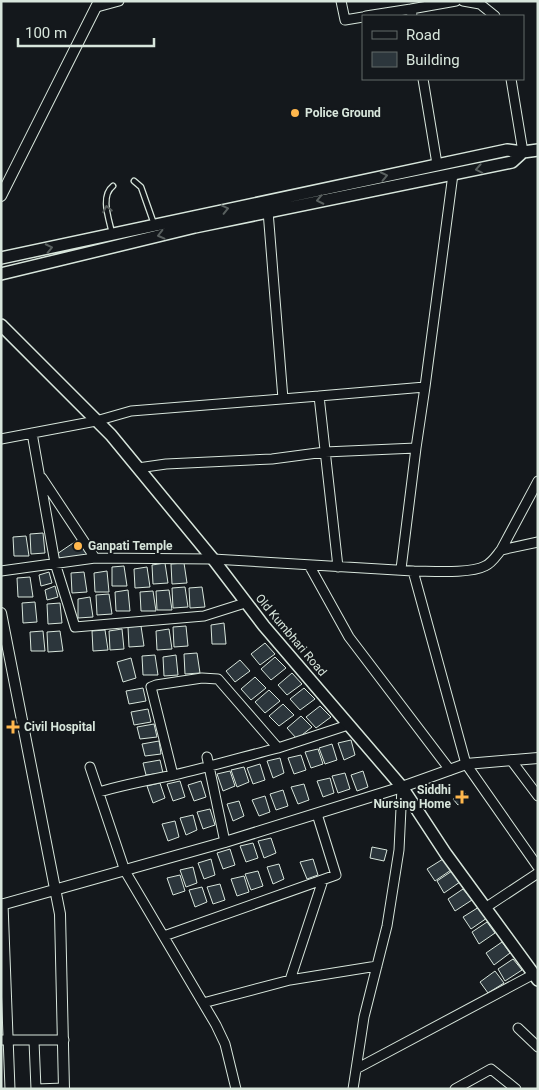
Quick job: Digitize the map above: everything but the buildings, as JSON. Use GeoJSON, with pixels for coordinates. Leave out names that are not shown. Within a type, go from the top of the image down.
{"type":"FeatureCollection","features":[{"type":"Feature","properties":{"kind":"main road"},"geometry":{"type":"LineString","coordinates":[[1,258],[437,164],[507,150],[523,152],[538,150]]}},
{"type":"Feature","properties":{"kind":"main road"},"geometry":{"type":"LineString","coordinates":[[1,274],[268,211],[512,162],[523,152]]}},
{"type":"Feature","properties":{"kind":"main road","name":"Old Kumbhari Road"},"geometry":{"type":"LineString","coordinates":[[1,325],[96,420],[138,468],[213,559],[246,603],[402,788],[446,854],[536,977]]}},
{"type":"Feature","properties":{"kind":"street"},"geometry":{"type":"LineString","coordinates":[[1,196],[98,4],[120,1]]}},
{"type":"Feature","properties":{"kind":"street"},"geometry":{"type":"LineString","coordinates":[[341,1],[346,20],[362,16]]}},
{"type":"Feature","properties":{"kind":"street"},"geometry":{"type":"LineString","coordinates":[[380,15],[412,13],[456,1]]}},
{"type":"Feature","properties":{"kind":"street"},"geometry":{"type":"LineString","coordinates":[[463,1],[480,4],[494,15]]}},
{"type":"Feature","properties":{"kind":"street"},"geometry":{"type":"LineString","coordinates":[[423,80],[437,164]]}},
{"type":"Feature","properties":{"kind":"street"},"geometry":{"type":"LineString","coordinates":[[511,80],[523,152]]}},
{"type":"Feature","properties":{"kind":"street"},"geometry":{"type":"LineString","coordinates":[[401,569],[453,174]]}},
{"type":"Feature","properties":{"kind":"street"},"geometry":{"type":"LineString","coordinates":[[268,211],[283,399]]}},
{"type":"Feature","properties":{"kind":"street"},"geometry":{"type":"LineString","coordinates":[[1,439],[131,411],[425,387]]}},
{"type":"Feature","properties":{"kind":"street"},"geometry":{"type":"LineString","coordinates":[[320,396],[338,567]]}},
{"type":"Feature","properties":{"kind":"street"},"geometry":{"type":"LineString","coordinates":[[32,433],[55,563],[75,627],[204,616],[246,603]]}},
{"type":"Feature","properties":{"kind":"street"},"geometry":{"type":"LineString","coordinates":[[138,468],[166,464],[272,459],[325,452],[416,448]]}},
{"type":"Feature","properties":{"kind":"street"},"geometry":{"type":"LineString","coordinates":[[39,473],[95,558]]}},
{"type":"Feature","properties":{"kind":"street"},"geometry":{"type":"LineString","coordinates":[[1,571],[95,558],[213,559],[413,571],[474,570],[485,566],[501,550],[538,481]]}},
{"type":"Feature","properties":{"kind":"street"},"geometry":{"type":"LineString","coordinates":[[501,550],[538,542]]}},
{"type":"Feature","properties":{"kind":"street"},"geometry":{"type":"LineString","coordinates":[[309,565],[348,637],[450,770]]}},
{"type":"Feature","properties":{"kind":"street"},"geometry":{"type":"LineString","coordinates":[[413,571],[466,764],[538,866]]}},
{"type":"Feature","properties":{"kind":"street"},"geometry":{"type":"LineString","coordinates":[[1,613],[60,914],[64,1088],[36,1089],[34,1041]]}},
{"type":"Feature","properties":{"kind":"street"},"geometry":{"type":"LineString","coordinates":[[173,775],[151,688],[156,685],[202,678],[218,679],[278,748]]}},
{"type":"Feature","properties":{"kind":"street"},"geometry":{"type":"LineString","coordinates":[[98,792],[173,775],[208,762],[278,748],[348,724]]}},
{"type":"Feature","properties":{"kind":"street"},"geometry":{"type":"LineString","coordinates":[[10,1089],[5,1040],[2,904],[225,842],[402,788],[466,764],[538,758]]}},
{"type":"Feature","properties":{"kind":"street"},"geometry":{"type":"LineString","coordinates":[[511,760],[538,796]]}},
{"type":"Feature","properties":{"kind":"street"},"geometry":{"type":"LineString","coordinates":[[208,762],[225,842]]}},
{"type":"Feature","properties":{"kind":"street"},"geometry":{"type":"LineString","coordinates":[[90,767],[125,870],[225,1044],[236,1089]]}},
{"type":"Feature","properties":{"kind":"street"},"geometry":{"type":"LineString","coordinates":[[353,1089],[364,1016],[387,926],[399,850],[402,788]]}},
{"type":"Feature","properties":{"kind":"street"},"geometry":{"type":"LineString","coordinates":[[164,936],[336,876],[317,814]]}},
{"type":"Feature","properties":{"kind":"street"},"geometry":{"type":"LineString","coordinates":[[485,908],[538,873]]}},
{"type":"Feature","properties":{"kind":"street"},"geometry":{"type":"LineString","coordinates":[[290,980],[322,880]]}},
{"type":"Feature","properties":{"kind":"street"},"geometry":{"type":"LineString","coordinates":[[203,1003],[290,980],[377,966]]}},
{"type":"Feature","properties":{"kind":"street"},"geometry":{"type":"LineString","coordinates":[[356,1068],[536,977]]}},
{"type":"Feature","properties":{"kind":"street"},"geometry":{"type":"LineString","coordinates":[[518,1028],[538,1046]]}},
{"type":"Feature","properties":{"kind":"street"},"geometry":{"type":"LineString","coordinates":[[5,1040],[64,1040]]}},
{"type":"Feature","properties":{"kind":"street"},"geometry":{"type":"LineString","coordinates":[[455,1089],[491,1069],[516,1089]]}},
{"type":"Feature","properties":{"kind":"lane"},"geometry":{"type":"LineString","coordinates":[[134,182],[141,187],[155,225]]}},
{"type":"Feature","properties":{"kind":"lane"},"geometry":{"type":"LineString","coordinates":[[112,234],[106,197],[113,186]]}},
{"type":"Feature","properties":{"kind":"place","name":"Police Ground"},"geometry":{"type":"Point","coordinates":[295,113]}},
{"type":"Feature","properties":{"kind":"place","name":"Ganpati Temple"},"geometry":{"type":"Point","coordinates":[78,546]}},
{"type":"Feature","properties":{"kind":"place","name":"Civil Hospital"},"geometry":{"type":"Point","coordinates":[13,727]}},
{"type":"Feature","properties":{"kind":"place","name":"Siddhi Nursing Home"},"geometry":{"type":"Point","coordinates":[462,797]}}]}
